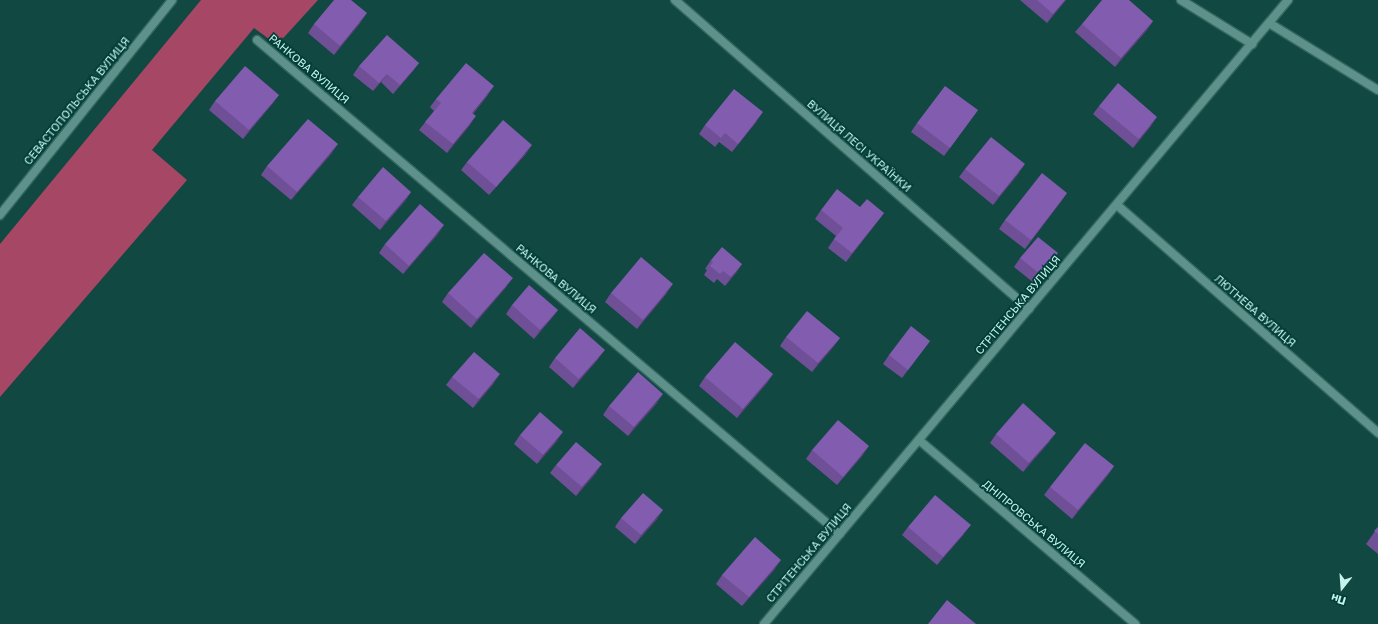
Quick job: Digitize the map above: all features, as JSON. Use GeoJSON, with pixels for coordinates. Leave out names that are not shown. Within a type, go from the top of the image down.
{"type":"FeatureCollection","features":[{"type":"Feature","properties":{"kind":"street","name":"СЕВАСТОПОЛЬСЬКА ВУЛИЦЯ"},"geometry":{"type":"LineString","coordinates":[[0,215],[172,0]]}},
{"type":"Feature","properties":{"kind":"street","name":"ВУЛИЦЯ ЛЕСІ УКРАЇНКИ"},"geometry":{"type":"LineString","coordinates":[[675,0],[1029,309]]}},
{"type":"Feature","properties":{"kind":"street"},"geometry":{"type":"LineString","coordinates":[[1181,0],[1252,44]]}},
{"type":"Feature","properties":{"kind":"street","name":"СТРІТЕНСЬКА ВУЛИЦЯ"},"geometry":{"type":"LineString","coordinates":[[764,624],[1288,0]]}},
{"type":"Feature","properties":{"kind":"street"},"geometry":{"type":"LineString","coordinates":[[1269,23],[1378,90]]}},
{"type":"Feature","properties":{"kind":"street","name":"РАНКОВА ВУЛИЦЯ"},"geometry":{"type":"LineString","coordinates":[[257,40],[840,534]]}},
{"type":"Feature","properties":{"kind":"street","name":"ЛЮТНЕВА ВУЛИЦЯ"},"geometry":{"type":"LineString","coordinates":[[1117,205],[1378,433]]}},
{"type":"Feature","properties":{"kind":"street","name":"ДНІПРОВСЬКА ВУЛИЦЯ"},"geometry":{"type":"LineString","coordinates":[[919,440],[1135,624]]}},
{"type":"Feature","properties":{"kind":"shaded area"},"geometry":{"type":"Polygon","coordinates":[[[201,0],[318,0],[277,45],[254,28],[152,150],[187,180],[0,397],[0,244],[201,0]]]}},
{"type":"Feature","properties":{"kind":"building"},"geometry":{"type":"Polygon","coordinates":[[[334,0],[351,0],[367,13],[340,46],[314,24],[334,0]]]}},
{"type":"Feature","properties":{"kind":"building"},"geometry":{"type":"Polygon","coordinates":[[[1037,0],[1065,0],[1053,14],[1037,0]]]}},
{"type":"Feature","properties":{"kind":"building"},"geometry":{"type":"Polygon","coordinates":[[[1102,0],[1129,0],[1153,21],[1121,58],[1082,24],[1102,0]]]}},
{"type":"Feature","properties":{"kind":"building"},"geometry":{"type":"Polygon","coordinates":[[[387,35],[419,63],[400,85],[387,74],[379,83],[359,66],[387,35]]]}},
{"type":"Feature","properties":{"kind":"building"},"geometry":{"type":"Polygon","coordinates":[[[466,63],[494,86],[472,113],[476,116],[453,144],[425,122],[441,103],[436,99],[466,63]]]}},
{"type":"Feature","properties":{"kind":"building"},"geometry":{"type":"Polygon","coordinates":[[[245,66],[279,95],[249,130],[215,101],[245,66]]]}},
{"type":"Feature","properties":{"kind":"building"},"geometry":{"type":"Polygon","coordinates":[[[1118,83],[1157,117],[1139,139],[1099,106],[1118,83]]]}},
{"type":"Feature","properties":{"kind":"building"},"geometry":{"type":"Polygon","coordinates":[[[945,86],[978,110],[950,148],[917,123],[945,86]]]}},
{"type":"Feature","properties":{"kind":"building"},"geometry":{"type":"Polygon","coordinates":[[[734,89],[763,112],[738,144],[725,133],[721,138],[705,125],[734,89]]]}},
{"type":"Feature","properties":{"kind":"building"},"geometry":{"type":"Polygon","coordinates":[[[308,119],[338,144],[297,192],[267,166],[308,119]]]}},
{"type":"Feature","properties":{"kind":"building"},"geometry":{"type":"Polygon","coordinates":[[[503,120],[532,145],[496,187],[467,162],[503,120]]]}},
{"type":"Feature","properties":{"kind":"building"},"geometry":{"type":"Polygon","coordinates":[[[991,137],[1025,164],[999,196],[965,169],[991,137]]]}},
{"type":"Feature","properties":{"kind":"building"},"geometry":{"type":"Polygon","coordinates":[[[383,167],[411,192],[386,221],[358,197],[383,167]]]}},
{"type":"Feature","properties":{"kind":"building"},"geometry":{"type":"Polygon","coordinates":[[[1042,173],[1067,193],[1031,240],[1005,220],[1042,173]]]}},
{"type":"Feature","properties":{"kind":"building"},"geometry":{"type":"Polygon","coordinates":[[[837,189],[860,207],[867,199],[884,213],[852,253],[834,239],[843,228],[821,210],[837,189]]]}},
{"type":"Feature","properties":{"kind":"building"},"geometry":{"type":"Polygon","coordinates":[[[420,204],[444,225],[409,266],[385,244],[420,204]]]}},
{"type":"Feature","properties":{"kind":"building"},"geometry":{"type":"Polygon","coordinates":[[[1038,237],[1058,253],[1040,274],[1020,258],[1038,237]]]}},
{"type":"Feature","properties":{"kind":"building"},"geometry":{"type":"Polygon","coordinates":[[[722,247],[742,264],[731,277],[723,271],[720,274],[710,266],[713,262],[711,260],[722,247]]]}},
{"type":"Feature","properties":{"kind":"building"},"geometry":{"type":"Polygon","coordinates":[[[484,253],[513,278],[477,319],[448,293],[484,253]]]}},
{"type":"Feature","properties":{"kind":"building"},"geometry":{"type":"Polygon","coordinates":[[[641,257],[673,284],[643,320],[611,293],[641,257]]]}},
{"type":"Feature","properties":{"kind":"building"},"geometry":{"type":"Polygon","coordinates":[[[529,285],[558,310],[540,330],[512,305],[529,285]]]}},
{"type":"Feature","properties":{"kind":"building"},"geometry":{"type":"Polygon","coordinates":[[[807,311],[840,338],[818,363],[786,337],[807,311]]]}},
{"type":"Feature","properties":{"kind":"building"},"geometry":{"type":"Polygon","coordinates":[[[911,326],[930,341],[908,370],[889,355],[911,326]]]}},
{"type":"Feature","properties":{"kind":"building"},"geometry":{"type":"Polygon","coordinates":[[[580,328],[605,350],[579,379],[555,358],[580,328]]]}},
{"type":"Feature","properties":{"kind":"building"},"geometry":{"type":"Polygon","coordinates":[[[735,342],[773,374],[743,409],[705,377],[735,342]]]}},
{"type":"Feature","properties":{"kind":"building"},"geometry":{"type":"Polygon","coordinates":[[[474,352],[500,374],[479,399],[452,377],[474,352]]]}},
{"type":"Feature","properties":{"kind":"building"},"geometry":{"type":"Polygon","coordinates":[[[638,372],[663,394],[634,427],[609,406],[638,372]]]}},
{"type":"Feature","properties":{"kind":"building"},"geometry":{"type":"Polygon","coordinates":[[[1023,403],[1056,433],[1029,463],[996,434],[1023,403]]]}},
{"type":"Feature","properties":{"kind":"building"},"geometry":{"type":"Polygon","coordinates":[[[540,412],[563,432],[543,455],[520,435],[540,412]]]}},
{"type":"Feature","properties":{"kind":"building"},"geometry":{"type":"Polygon","coordinates":[[[838,420],[869,446],[843,477],[812,450],[838,420]]]}},
{"type":"Feature","properties":{"kind":"building"},"geometry":{"type":"Polygon","coordinates":[[[576,442],[602,464],[582,487],[556,465],[576,442]]]}},
{"type":"Feature","properties":{"kind":"building"},"geometry":{"type":"Polygon","coordinates":[[[1085,443],[1114,466],[1078,510],[1050,487],[1085,443]]]}},
{"type":"Feature","properties":{"kind":"building"},"geometry":{"type":"Polygon","coordinates":[[[643,493],[663,510],[641,535],[621,518],[643,493]]]}},
{"type":"Feature","properties":{"kind":"building"},"geometry":{"type":"Polygon","coordinates":[[[935,495],[971,525],[943,557],[908,527],[935,495]]]}},
{"type":"Feature","properties":{"kind":"building"},"geometry":{"type":"Polygon","coordinates":[[[1378,527],[1378,534],[1374,531],[1378,527]]]}},
{"type":"Feature","properties":{"kind":"building"},"geometry":{"type":"Polygon","coordinates":[[[755,537],[781,560],[749,597],[722,575],[755,537]]]}},
{"type":"Feature","properties":{"kind":"building"},"geometry":{"type":"Polygon","coordinates":[[[947,600],[976,624],[928,624],[947,600]]]}}]}
